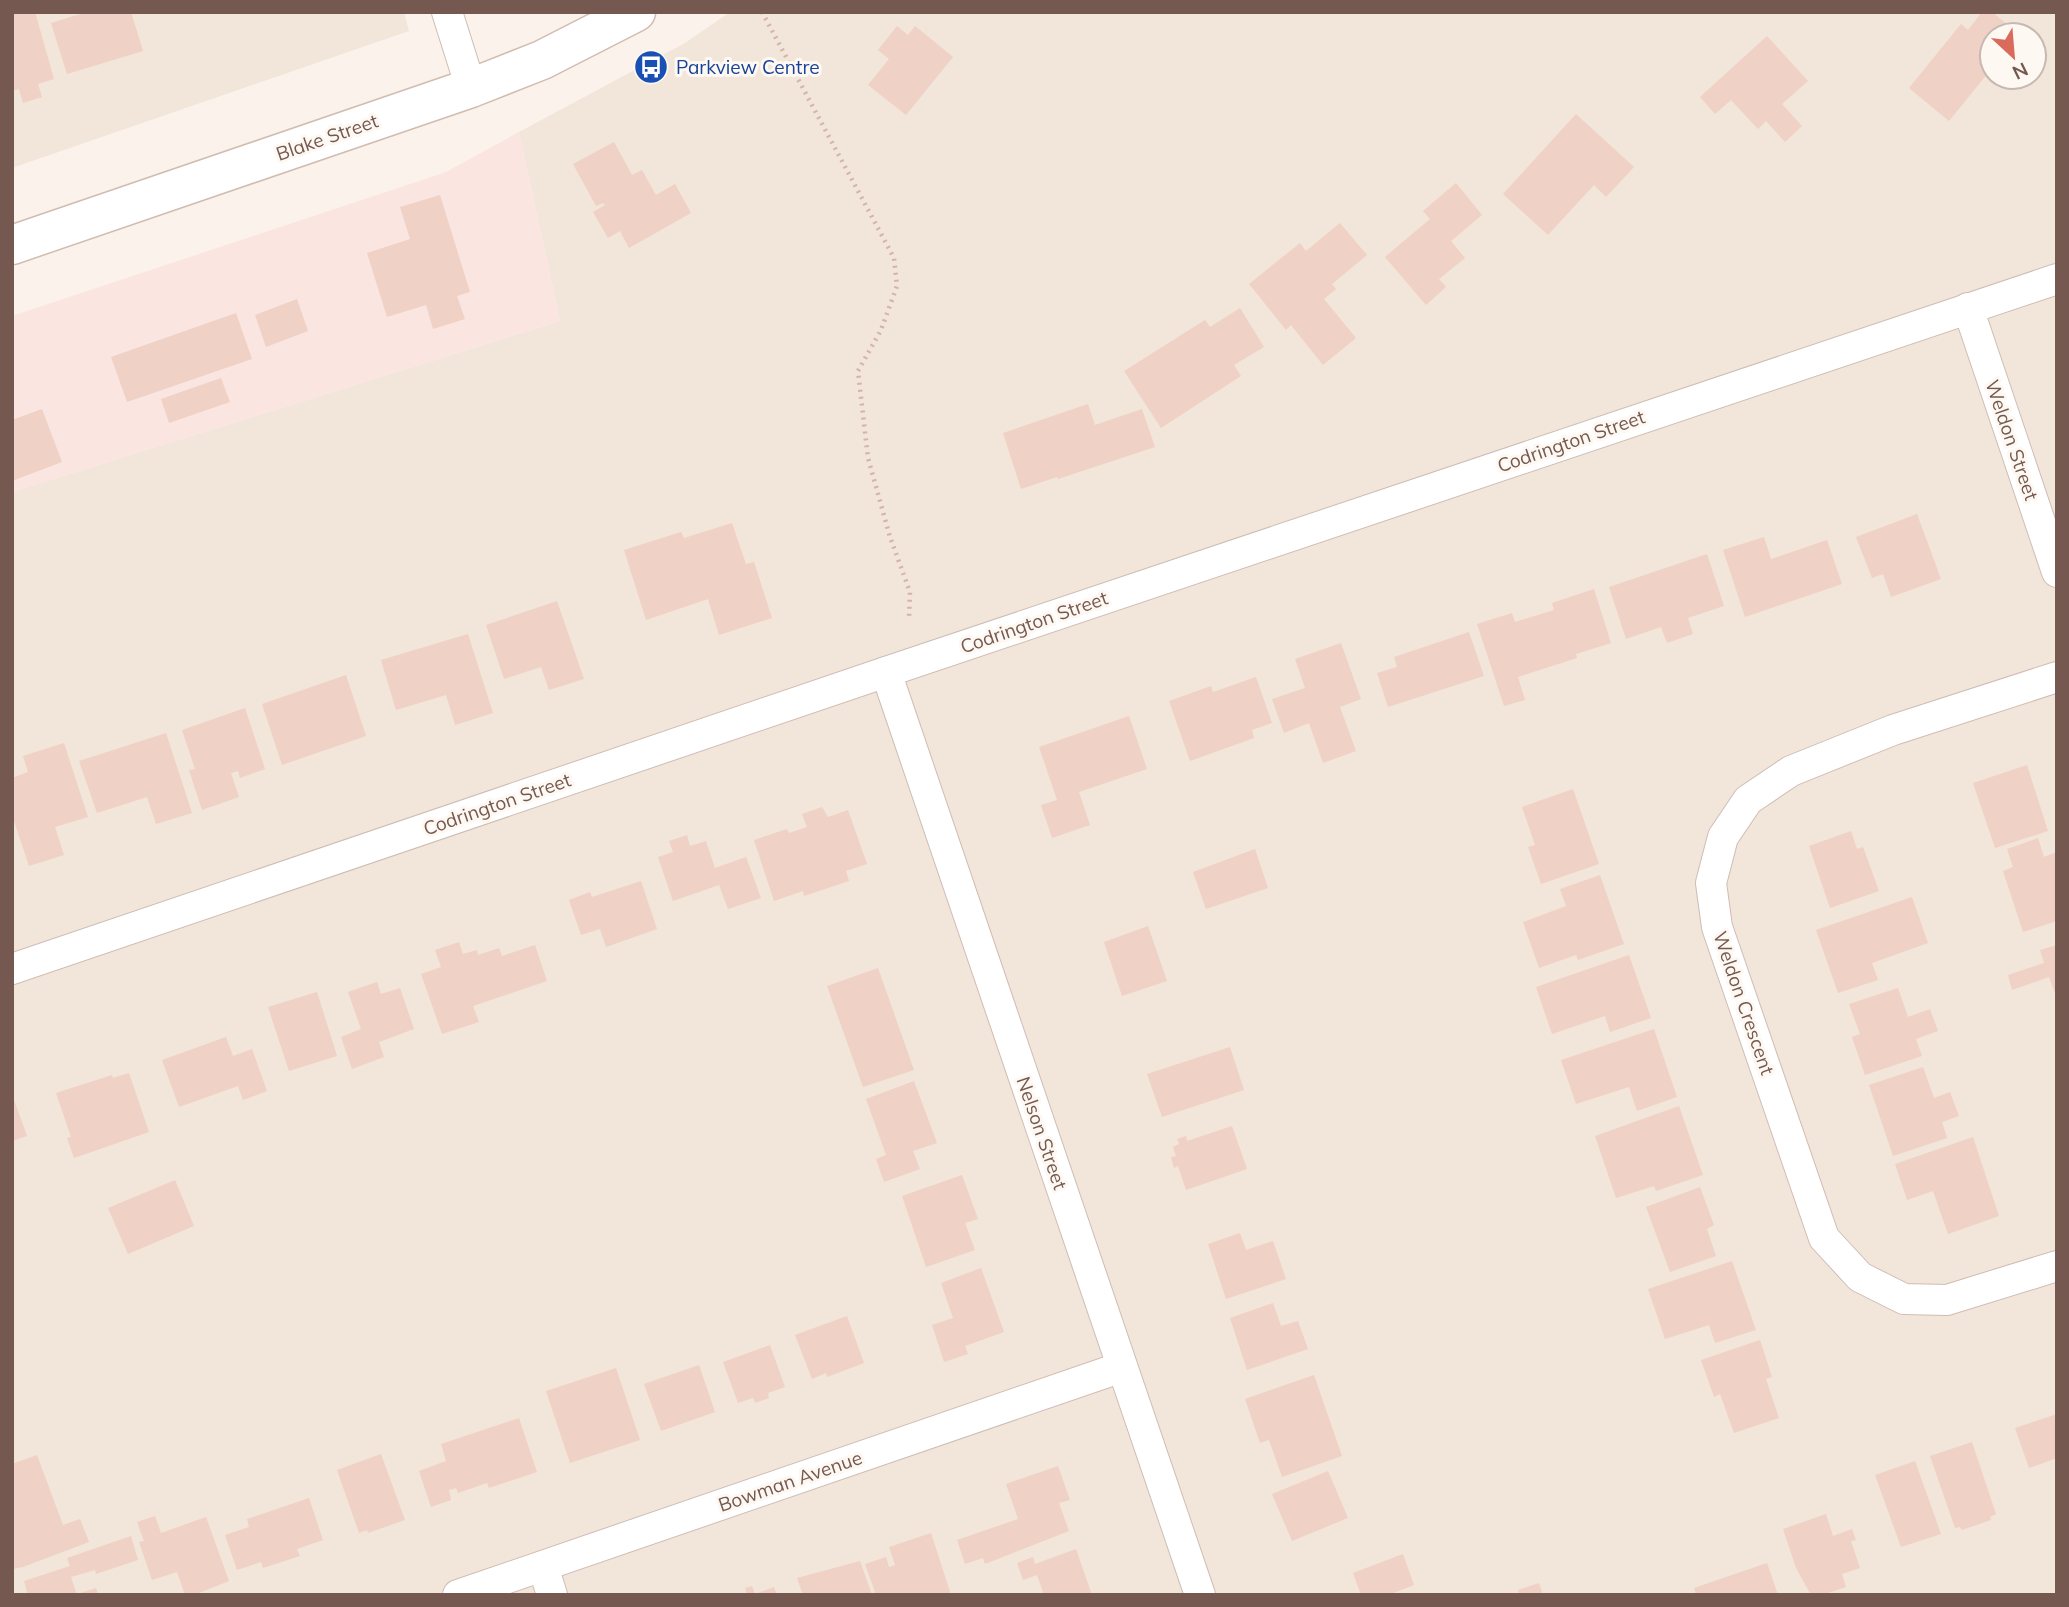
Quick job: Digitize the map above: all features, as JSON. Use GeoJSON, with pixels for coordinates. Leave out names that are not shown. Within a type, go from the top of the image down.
{"type":"FeatureCollection","features":[{"type":"Feature","properties":{"kind":"main road","name":"Blake Street"},"geometry":{"type":"LineString","coordinates":[[12,245],[471,88],[542,60],[636,12]]}},
{"type":"Feature","properties":{"kind":"street"},"geometry":{"type":"LineString","coordinates":[[447,12],[471,88]]}},
{"type":"Feature","properties":{"kind":"street","name":"Codrington Street"},"geometry":{"type":"LineString","coordinates":[[12,968],[2057,279]]}},
{"type":"Feature","properties":{"kind":"street","name":"Weldon Street"},"geometry":{"type":"LineString","coordinates":[[1968,308],[2057,572]]}},
{"type":"Feature","properties":{"kind":"street","name":"Nelson Street"},"geometry":{"type":"LineString","coordinates":[[886,672],[1200,1595]]}},
{"type":"Feature","properties":{"kind":"street","name":"Weldon Crescent"},"geometry":{"type":"LineString","coordinates":[[2057,677],[1893,730],[1791,771],[1748,800],[1723,837],[1711,883],[1717,927],[1824,1238],[1860,1277],[1905,1299],[1947,1300],[2057,1266]]}},
{"type":"Feature","properties":{"kind":"street","name":"Bowman Avenue"},"geometry":{"type":"LineString","coordinates":[[458,1595],[1122,1367]]}},
{"type":"Feature","properties":{"kind":"street"},"geometry":{"type":"LineString","coordinates":[[542,1566],[552,1595]]}},
{"type":"Feature","properties":{"kind":"path"},"geometry":{"type":"LineString","coordinates":[[762,12],[894,258],[897,286],[881,330],[858,371],[868,458],[890,537],[910,592],[909,619]]}},
{"type":"Feature","properties":{"kind":"shaded area"},"geometry":{"type":"Polygon","coordinates":[[[12,12],[404,12],[409,31],[12,168],[12,12]]]}},
{"type":"Feature","properties":{"kind":"shaded area"},"geometry":{"type":"Polygon","coordinates":[[[730,12],[2057,12],[2057,1595],[12,1595],[12,492],[560,321],[519,132],[685,43],[730,12]]]}},
{"type":"Feature","properties":{"kind":"shaded area"},"geometry":{"type":"Polygon","coordinates":[[[519,132],[560,321],[12,492],[12,316],[446,172],[519,132]]]}},
{"type":"Feature","properties":{"kind":"building"},"geometry":{"type":"Polygon","coordinates":[[[12,12],[35,12],[54,79],[38,84],[42,97],[23,103],[19,89],[12,91],[12,12]]]}},
{"type":"Feature","properties":{"kind":"building"},"geometry":{"type":"Polygon","coordinates":[[[87,12],[131,12],[143,51],[67,74],[51,23],[87,12]]]}},
{"type":"Feature","properties":{"kind":"building"},"geometry":{"type":"Polygon","coordinates":[[[1982,12],[1992,12],[2003,21],[1978,21],[1978,85],[1949,121],[1909,88],[1961,24],[1968,30],[1982,12]]]}},
{"type":"Feature","properties":{"kind":"building"},"geometry":{"type":"Polygon","coordinates":[[[897,26],[908,35],[915,26],[953,57],[906,115],[868,85],[889,59],[878,50],[897,26]]]}},
{"type":"Feature","properties":{"kind":"building"},"geometry":{"type":"Polygon","coordinates":[[[1767,36],[1808,81],[1782,104],[1802,126],[1785,142],[1766,121],[1758,129],[1731,100],[1715,114],[1700,97],[1767,36]]]}},
{"type":"Feature","properties":{"kind":"building"},"geometry":{"type":"Polygon","coordinates":[[[1576,114],[1634,167],[1606,197],[1594,185],[1548,235],[1503,194],[1576,114]]]}},
{"type":"Feature","properties":{"kind":"building"},"geometry":{"type":"Polygon","coordinates":[[[614,142],[632,175],[642,170],[656,195],[675,184],[691,213],[629,248],[620,231],[608,238],[593,212],[605,205],[603,203],[596,206],[573,164],[614,142]]]}},
{"type":"Feature","properties":{"kind":"building"},"geometry":{"type":"Polygon","coordinates":[[[1456,183],[1482,215],[1451,241],[1465,258],[1439,279],[1446,287],[1426,305],[1385,257],[1430,219],[1423,211],[1456,183]]]}},
{"type":"Feature","properties":{"kind":"building"},"geometry":{"type":"Polygon","coordinates":[[[440,195],[470,292],[457,296],[465,319],[433,329],[426,305],[387,317],[367,253],[410,239],[400,207],[440,195]]]}},
{"type":"Feature","properties":{"kind":"building"},"geometry":{"type":"Polygon","coordinates":[[[1340,223],[1367,255],[1332,284],[1336,289],[1324,299],[1356,338],[1323,365],[1291,325],[1286,330],[1249,284],[1300,243],[1306,251],[1340,223]]]}},
{"type":"Feature","properties":{"kind":"building"},"geometry":{"type":"Polygon","coordinates":[[[297,299],[308,331],[266,347],[255,315],[297,299]]]}},
{"type":"Feature","properties":{"kind":"building"},"geometry":{"type":"Polygon","coordinates":[[[1240,308],[1264,347],[1234,365],[1241,376],[1161,428],[1124,371],[1205,320],[1210,327],[1240,308]]]}},
{"type":"Feature","properties":{"kind":"building"},"geometry":{"type":"Polygon","coordinates":[[[236,313],[252,359],[127,402],[111,357],[236,313]]]}},
{"type":"Feature","properties":{"kind":"building"},"geometry":{"type":"Polygon","coordinates":[[[221,378],[230,402],[169,423],[161,399],[221,378]]]}},
{"type":"Feature","properties":{"kind":"building"},"geometry":{"type":"Polygon","coordinates":[[[1088,404],[1095,425],[1142,409],[1155,447],[1021,489],[1003,433],[1088,404]]]}},
{"type":"Feature","properties":{"kind":"building"},"geometry":{"type":"Polygon","coordinates":[[[42,409],[62,462],[12,481],[12,420],[42,409]]]}},
{"type":"Feature","properties":{"kind":"building"},"geometry":{"type":"Polygon","coordinates":[[[1917,514],[1941,579],[1891,597],[1883,574],[1872,578],[1856,537],[1917,514]]]}},
{"type":"Feature","properties":{"kind":"building"},"geometry":{"type":"Polygon","coordinates":[[[732,523],[746,564],[754,562],[772,618],[719,635],[708,599],[646,620],[624,550],[681,532],[684,538],[732,523]]]}},
{"type":"Feature","properties":{"kind":"building"},"geometry":{"type":"Polygon","coordinates":[[[1764,537],[1771,559],[1827,540],[1842,584],[1745,617],[1723,550],[1764,537]]]}},
{"type":"Feature","properties":{"kind":"building"},"geometry":{"type":"Polygon","coordinates":[[[1707,554],[1724,606],[1688,618],[1693,634],[1667,643],[1661,627],[1626,639],[1609,587],[1707,554]]]}},
{"type":"Feature","properties":{"kind":"building"},"geometry":{"type":"Polygon","coordinates":[[[1594,589],[1611,643],[1576,654],[1577,658],[1518,677],[1525,700],[1504,706],[1477,624],[1512,613],[1515,622],[1554,610],[1552,603],[1594,589]]]}},
{"type":"Feature","properties":{"kind":"building"},"geometry":{"type":"Polygon","coordinates":[[[557,601],[584,679],[549,690],[541,667],[504,679],[486,625],[557,601]]]}},
{"type":"Feature","properties":{"kind":"building"},"geometry":{"type":"Polygon","coordinates":[[[1469,632],[1484,676],[1388,707],[1377,673],[1397,667],[1394,657],[1469,632]]]}},
{"type":"Feature","properties":{"kind":"building"},"geometry":{"type":"Polygon","coordinates":[[[468,634],[493,713],[455,725],[446,695],[396,710],[381,660],[468,634]]]}},
{"type":"Feature","properties":{"kind":"building"},"geometry":{"type":"Polygon","coordinates":[[[1341,643],[1361,699],[1340,707],[1356,751],[1323,763],[1309,723],[1284,733],[1272,699],[1305,688],[1295,659],[1341,643]]]}},
{"type":"Feature","properties":{"kind":"building"},"geometry":{"type":"Polygon","coordinates":[[[346,675],[366,736],[282,765],[262,704],[346,675]]]}},
{"type":"Feature","properties":{"kind":"building"},"geometry":{"type":"Polygon","coordinates":[[[1256,677],[1272,723],[1252,730],[1254,738],[1190,761],[1169,701],[1211,686],[1213,692],[1256,677]]]}},
{"type":"Feature","properties":{"kind":"building"},"geometry":{"type":"Polygon","coordinates":[[[245,708],[265,769],[240,778],[238,771],[231,773],[239,797],[202,810],[189,770],[195,769],[182,730],[245,708]]]}},
{"type":"Feature","properties":{"kind":"building"},"geometry":{"type":"Polygon","coordinates":[[[1129,716],[1147,769],[1079,792],[1090,825],[1052,838],[1041,805],[1057,800],[1039,747],[1129,716]]]}},
{"type":"Feature","properties":{"kind":"building"},"geometry":{"type":"Polygon","coordinates":[[[166,733],[192,813],[156,824],[147,797],[97,813],[79,761],[166,733]]]}},
{"type":"Feature","properties":{"kind":"building"},"geometry":{"type":"Polygon","coordinates":[[[64,743],[88,817],[55,827],[64,855],[29,866],[12,815],[12,778],[28,772],[23,756],[64,743]]]}},
{"type":"Feature","properties":{"kind":"building"},"geometry":{"type":"Polygon","coordinates":[[[2027,765],[2048,831],[1995,848],[1973,783],[2027,765]]]}},
{"type":"Feature","properties":{"kind":"building"},"geometry":{"type":"Polygon","coordinates":[[[1573,789],[1599,864],[1541,884],[1528,847],[1535,845],[1522,807],[1573,789]]]}},
{"type":"Feature","properties":{"kind":"building"},"geometry":{"type":"Polygon","coordinates":[[[822,807],[828,817],[848,810],[867,864],[846,871],[849,881],[804,896],[803,891],[774,901],[754,840],[787,829],[789,833],[807,827],[802,814],[822,807]]]}},
{"type":"Feature","properties":{"kind":"building"},"geometry":{"type":"Polygon","coordinates":[[[1851,831],[1857,849],[1863,847],[1879,891],[1830,908],[1809,846],[1851,831]]]}},
{"type":"Feature","properties":{"kind":"building"},"geometry":{"type":"Polygon","coordinates":[[[687,835],[690,846],[706,841],[715,868],[746,857],[761,898],[728,909],[719,885],[673,901],[658,857],[673,852],[669,841],[687,835]]]}},
{"type":"Feature","properties":{"kind":"building"},"geometry":{"type":"Polygon","coordinates":[[[2038,838],[2044,857],[2057,852],[2057,921],[2023,932],[2003,871],[2013,867],[2007,849],[2038,838]]]}},
{"type":"Feature","properties":{"kind":"building"},"geometry":{"type":"Polygon","coordinates":[[[1255,849],[1268,888],[1206,909],[1193,872],[1255,849]]]}},
{"type":"Feature","properties":{"kind":"building"},"geometry":{"type":"Polygon","coordinates":[[[1600,875],[1624,944],[1578,960],[1576,955],[1539,968],[1523,922],[1566,906],[1560,889],[1600,875]]]}},
{"type":"Feature","properties":{"kind":"building"},"geometry":{"type":"Polygon","coordinates":[[[641,881],[657,929],[606,947],[600,929],[581,935],[569,900],[590,892],[592,897],[641,881]]]}},
{"type":"Feature","properties":{"kind":"building"},"geometry":{"type":"Polygon","coordinates":[[[1912,897],[1928,943],[1872,963],[1878,980],[1838,993],[1816,930],[1912,897]]]}},
{"type":"Feature","properties":{"kind":"building"},"geometry":{"type":"Polygon","coordinates":[[[1148,926],[1167,981],[1122,996],[1104,942],[1148,926]]]}},
{"type":"Feature","properties":{"kind":"building"},"geometry":{"type":"Polygon","coordinates":[[[459,942],[463,954],[477,950],[478,955],[499,948],[502,956],[535,945],[547,981],[473,1006],[479,1022],[442,1034],[421,974],[441,967],[435,950],[459,942]]]}},
{"type":"Feature","properties":{"kind":"building"},"geometry":{"type":"Polygon","coordinates":[[[2057,945],[2057,999],[2049,977],[2012,990],[2008,975],[2044,963],[2040,950],[2057,945]]]}},
{"type":"Feature","properties":{"kind":"building"},"geometry":{"type":"Polygon","coordinates":[[[1629,955],[1651,1018],[1610,1032],[1605,1016],[1552,1034],[1536,987],[1629,955]]]}},
{"type":"Feature","properties":{"kind":"building"},"geometry":{"type":"Polygon","coordinates":[[[878,968],[914,1070],[863,1087],[827,986],[878,968]]]}},
{"type":"Feature","properties":{"kind":"building"},"geometry":{"type":"Polygon","coordinates":[[[377,982],[381,994],[400,988],[414,1029],[379,1042],[384,1057],[352,1069],[341,1037],[361,1029],[348,992],[377,982]]]}},
{"type":"Feature","properties":{"kind":"building"},"geometry":{"type":"Polygon","coordinates":[[[1898,988],[1908,1017],[1930,1009],[1938,1031],[1916,1039],[1922,1056],[1865,1075],[1852,1037],[1860,1034],[1849,1004],[1898,988]]]}},
{"type":"Feature","properties":{"kind":"building"},"geometry":{"type":"Polygon","coordinates":[[[317,992],[337,1056],[289,1071],[268,1007],[317,992]]]}},
{"type":"Feature","properties":{"kind":"building"},"geometry":{"type":"Polygon","coordinates":[[[1654,1029],[1677,1097],[1637,1111],[1629,1087],[1576,1104],[1561,1060],[1654,1029]]]}},
{"type":"Feature","properties":{"kind":"building"},"geometry":{"type":"Polygon","coordinates":[[[226,1037],[233,1056],[252,1049],[267,1091],[243,1100],[238,1086],[179,1107],[162,1060],[226,1037]]]}},
{"type":"Feature","properties":{"kind":"building"},"geometry":{"type":"Polygon","coordinates":[[[1230,1047],[1244,1090],[1162,1117],[1147,1074],[1230,1047]]]}},
{"type":"Feature","properties":{"kind":"building"},"geometry":{"type":"Polygon","coordinates":[[[1923,1067],[1934,1098],[1950,1092],[1959,1116],[1942,1122],[1947,1138],[1893,1156],[1869,1085],[1923,1067]]]}},
{"type":"Feature","properties":{"kind":"building"},"geometry":{"type":"Polygon","coordinates":[[[129,1073],[149,1132],[74,1158],[67,1138],[71,1137],[56,1093],[112,1075],[113,1078],[129,1073]]]}},
{"type":"Feature","properties":{"kind":"building"},"geometry":{"type":"Polygon","coordinates":[[[914,1081],[937,1143],[913,1151],[920,1169],[884,1182],[876,1159],[886,1155],[866,1099],[914,1081]]]}},
{"type":"Feature","properties":{"kind":"building"},"geometry":{"type":"Polygon","coordinates":[[[12,1094],[27,1136],[12,1141],[12,1094]]]}},
{"type":"Feature","properties":{"kind":"building"},"geometry":{"type":"Polygon","coordinates":[[[1679,1106],[1703,1175],[1656,1191],[1654,1186],[1616,1198],[1595,1136],[1679,1106]]]}},
{"type":"Feature","properties":{"kind":"building"},"geometry":{"type":"Polygon","coordinates":[[[1232,1126],[1247,1169],[1186,1190],[1178,1166],[1174,1168],[1171,1157],[1176,1156],[1173,1147],[1179,1144],[1177,1139],[1186,1136],[1187,1141],[1232,1126]]]}},
{"type":"Feature","properties":{"kind":"building"},"geometry":{"type":"Polygon","coordinates":[[[1973,1137],[1999,1216],[1948,1234],[1933,1191],[1907,1200],[1895,1164],[1973,1137]]]}},
{"type":"Feature","properties":{"kind":"building"},"geometry":{"type":"Polygon","coordinates":[[[962,1175],[978,1219],[965,1223],[975,1250],[926,1267],[902,1196],[962,1175]]]}},
{"type":"Feature","properties":{"kind":"building"},"geometry":{"type":"Polygon","coordinates":[[[175,1180],[194,1226],[128,1254],[108,1208],[175,1180]]]}},
{"type":"Feature","properties":{"kind":"building"},"geometry":{"type":"Polygon","coordinates":[[[1700,1187],[1714,1225],[1707,1229],[1716,1256],[1670,1272],[1646,1207],[1700,1187]]]}},
{"type":"Feature","properties":{"kind":"building"},"geometry":{"type":"Polygon","coordinates":[[[1240,1233],[1246,1250],[1273,1241],[1286,1279],[1226,1299],[1208,1244],[1240,1233]]]}},
{"type":"Feature","properties":{"kind":"building"},"geometry":{"type":"Polygon","coordinates":[[[1732,1261],[1756,1330],[1715,1343],[1709,1325],[1665,1339],[1648,1289],[1732,1261]]]}},
{"type":"Feature","properties":{"kind":"building"},"geometry":{"type":"Polygon","coordinates":[[[981,1268],[1004,1332],[965,1346],[968,1354],[944,1362],[932,1325],[953,1318],[941,1283],[981,1268]]]}},
{"type":"Feature","properties":{"kind":"building"},"geometry":{"type":"Polygon","coordinates":[[[1273,1303],[1281,1326],[1298,1321],[1308,1349],[1247,1370],[1230,1318],[1273,1303]]]}},
{"type":"Feature","properties":{"kind":"building"},"geometry":{"type":"Polygon","coordinates":[[[847,1316],[864,1363],[827,1377],[826,1373],[812,1379],[795,1335],[847,1316]]]}},
{"type":"Feature","properties":{"kind":"building"},"geometry":{"type":"Polygon","coordinates":[[[1760,1340],[1772,1377],[1766,1379],[1779,1418],[1734,1433],[1720,1394],[1714,1397],[1701,1360],[1760,1340]]]}},
{"type":"Feature","properties":{"kind":"building"},"geometry":{"type":"Polygon","coordinates":[[[770,1345],[785,1387],[768,1393],[769,1398],[755,1403],[753,1398],[738,1403],[723,1362],[770,1345]]]}},
{"type":"Feature","properties":{"kind":"building"},"geometry":{"type":"Polygon","coordinates":[[[699,1365],[715,1412],[661,1431],[644,1384],[699,1365]]]}},
{"type":"Feature","properties":{"kind":"building"},"geometry":{"type":"Polygon","coordinates":[[[616,1368],[640,1440],[570,1463],[546,1391],[616,1368]]]}},
{"type":"Feature","properties":{"kind":"building"},"geometry":{"type":"Polygon","coordinates":[[[1314,1375],[1342,1456],[1282,1477],[1269,1440],[1260,1443],[1245,1399],[1314,1375]]]}},
{"type":"Feature","properties":{"kind":"building"},"geometry":{"type":"Polygon","coordinates":[[[2057,1414],[2057,1458],[2029,1468],[2015,1428],[2057,1414]]]}},
{"type":"Feature","properties":{"kind":"building"},"geometry":{"type":"Polygon","coordinates":[[[519,1418],[537,1472],[489,1488],[487,1483],[458,1493],[456,1488],[449,1490],[451,1500],[431,1507],[419,1471],[446,1461],[441,1444],[519,1418]]]}},
{"type":"Feature","properties":{"kind":"building"},"geometry":{"type":"Polygon","coordinates":[[[1972,1442],[1996,1514],[1990,1517],[1991,1520],[1962,1530],[1960,1527],[1955,1528],[1930,1456],[1972,1442]]]}},
{"type":"Feature","properties":{"kind":"building"},"geometry":{"type":"Polygon","coordinates":[[[381,1454],[405,1520],[368,1533],[367,1530],[359,1533],[337,1470],[381,1454]]]}},
{"type":"Feature","properties":{"kind":"building"},"geometry":{"type":"Polygon","coordinates":[[[37,1455],[63,1525],[80,1519],[89,1542],[13,1569],[12,1464],[37,1455]]]}},
{"type":"Feature","properties":{"kind":"building"},"geometry":{"type":"Polygon","coordinates":[[[1915,1461],[1941,1534],[1901,1547],[1875,1475],[1915,1461]]]}},
{"type":"Feature","properties":{"kind":"building"},"geometry":{"type":"Polygon","coordinates":[[[1058,1466],[1070,1500],[1059,1503],[1069,1531],[985,1564],[983,1558],[965,1564],[957,1540],[1018,1519],[1006,1484],[1058,1466]]]}},
{"type":"Feature","properties":{"kind":"building"},"geometry":{"type":"Polygon","coordinates":[[[1328,1471],[1348,1518],[1292,1541],[1272,1494],[1328,1471]]]}},
{"type":"Feature","properties":{"kind":"building"},"geometry":{"type":"Polygon","coordinates":[[[309,1498],[323,1540],[297,1549],[300,1556],[263,1568],[261,1562],[237,1570],[225,1535],[249,1527],[247,1519],[309,1498]]]}},
{"type":"Feature","properties":{"kind":"building"},"geometry":{"type":"Polygon","coordinates":[[[1826,1514],[1833,1536],[1852,1529],[1856,1540],[1851,1541],[1860,1568],[1842,1574],[1846,1587],[1822,1595],[1811,1595],[1796,1568],[1783,1529],[1826,1514]]]}},
{"type":"Feature","properties":{"kind":"building"},"geometry":{"type":"Polygon","coordinates":[[[155,1516],[161,1533],[206,1517],[229,1581],[194,1595],[185,1595],[177,1572],[152,1580],[139,1542],[144,1541],[137,1522],[155,1516]]]}},
{"type":"Feature","properties":{"kind":"building"},"geometry":{"type":"Polygon","coordinates":[[[931,1533],[951,1595],[876,1595],[865,1564],[886,1557],[889,1567],[895,1565],[889,1547],[931,1533]]]}},
{"type":"Feature","properties":{"kind":"building"},"geometry":{"type":"Polygon","coordinates":[[[131,1536],[138,1560],[96,1574],[95,1570],[71,1577],[77,1595],[28,1595],[24,1581],[70,1566],[67,1558],[131,1536]]]}},
{"type":"Feature","properties":{"kind":"building"},"geometry":{"type":"Polygon","coordinates":[[[1076,1549],[1092,1595],[1044,1595],[1037,1575],[1023,1580],[1017,1563],[1033,1557],[1035,1564],[1076,1549]]]}},
{"type":"Feature","properties":{"kind":"building"},"geometry":{"type":"Polygon","coordinates":[[[1403,1554],[1414,1585],[1388,1595],[1361,1595],[1353,1573],[1403,1554]]]}},
{"type":"Feature","properties":{"kind":"building"},"geometry":{"type":"Polygon","coordinates":[[[860,1561],[872,1595],[803,1595],[797,1578],[860,1561]]]}},
{"type":"Feature","properties":{"kind":"building"},"geometry":{"type":"Polygon","coordinates":[[[1767,1563],[1778,1595],[1696,1595],[1694,1588],[1767,1563]]]}},
{"type":"Feature","properties":{"kind":"building"},"geometry":{"type":"Polygon","coordinates":[[[1539,1583],[1543,1595],[1520,1595],[1518,1590],[1539,1583]]]}},
{"type":"Feature","properties":{"kind":"building"},"geometry":{"type":"Polygon","coordinates":[[[752,1586],[755,1594],[774,1587],[777,1595],[747,1595],[745,1588],[752,1586]]]}},
{"type":"Feature","properties":{"kind":"building"},"geometry":{"type":"Polygon","coordinates":[[[96,1588],[98,1595],[77,1595],[77,1594],[96,1588]]]}},
{"type":"Feature","properties":{"kind":"place","name":"Parkview Centre"},"geometry":{"type":"Point","coordinates":[651,67]}}]}
